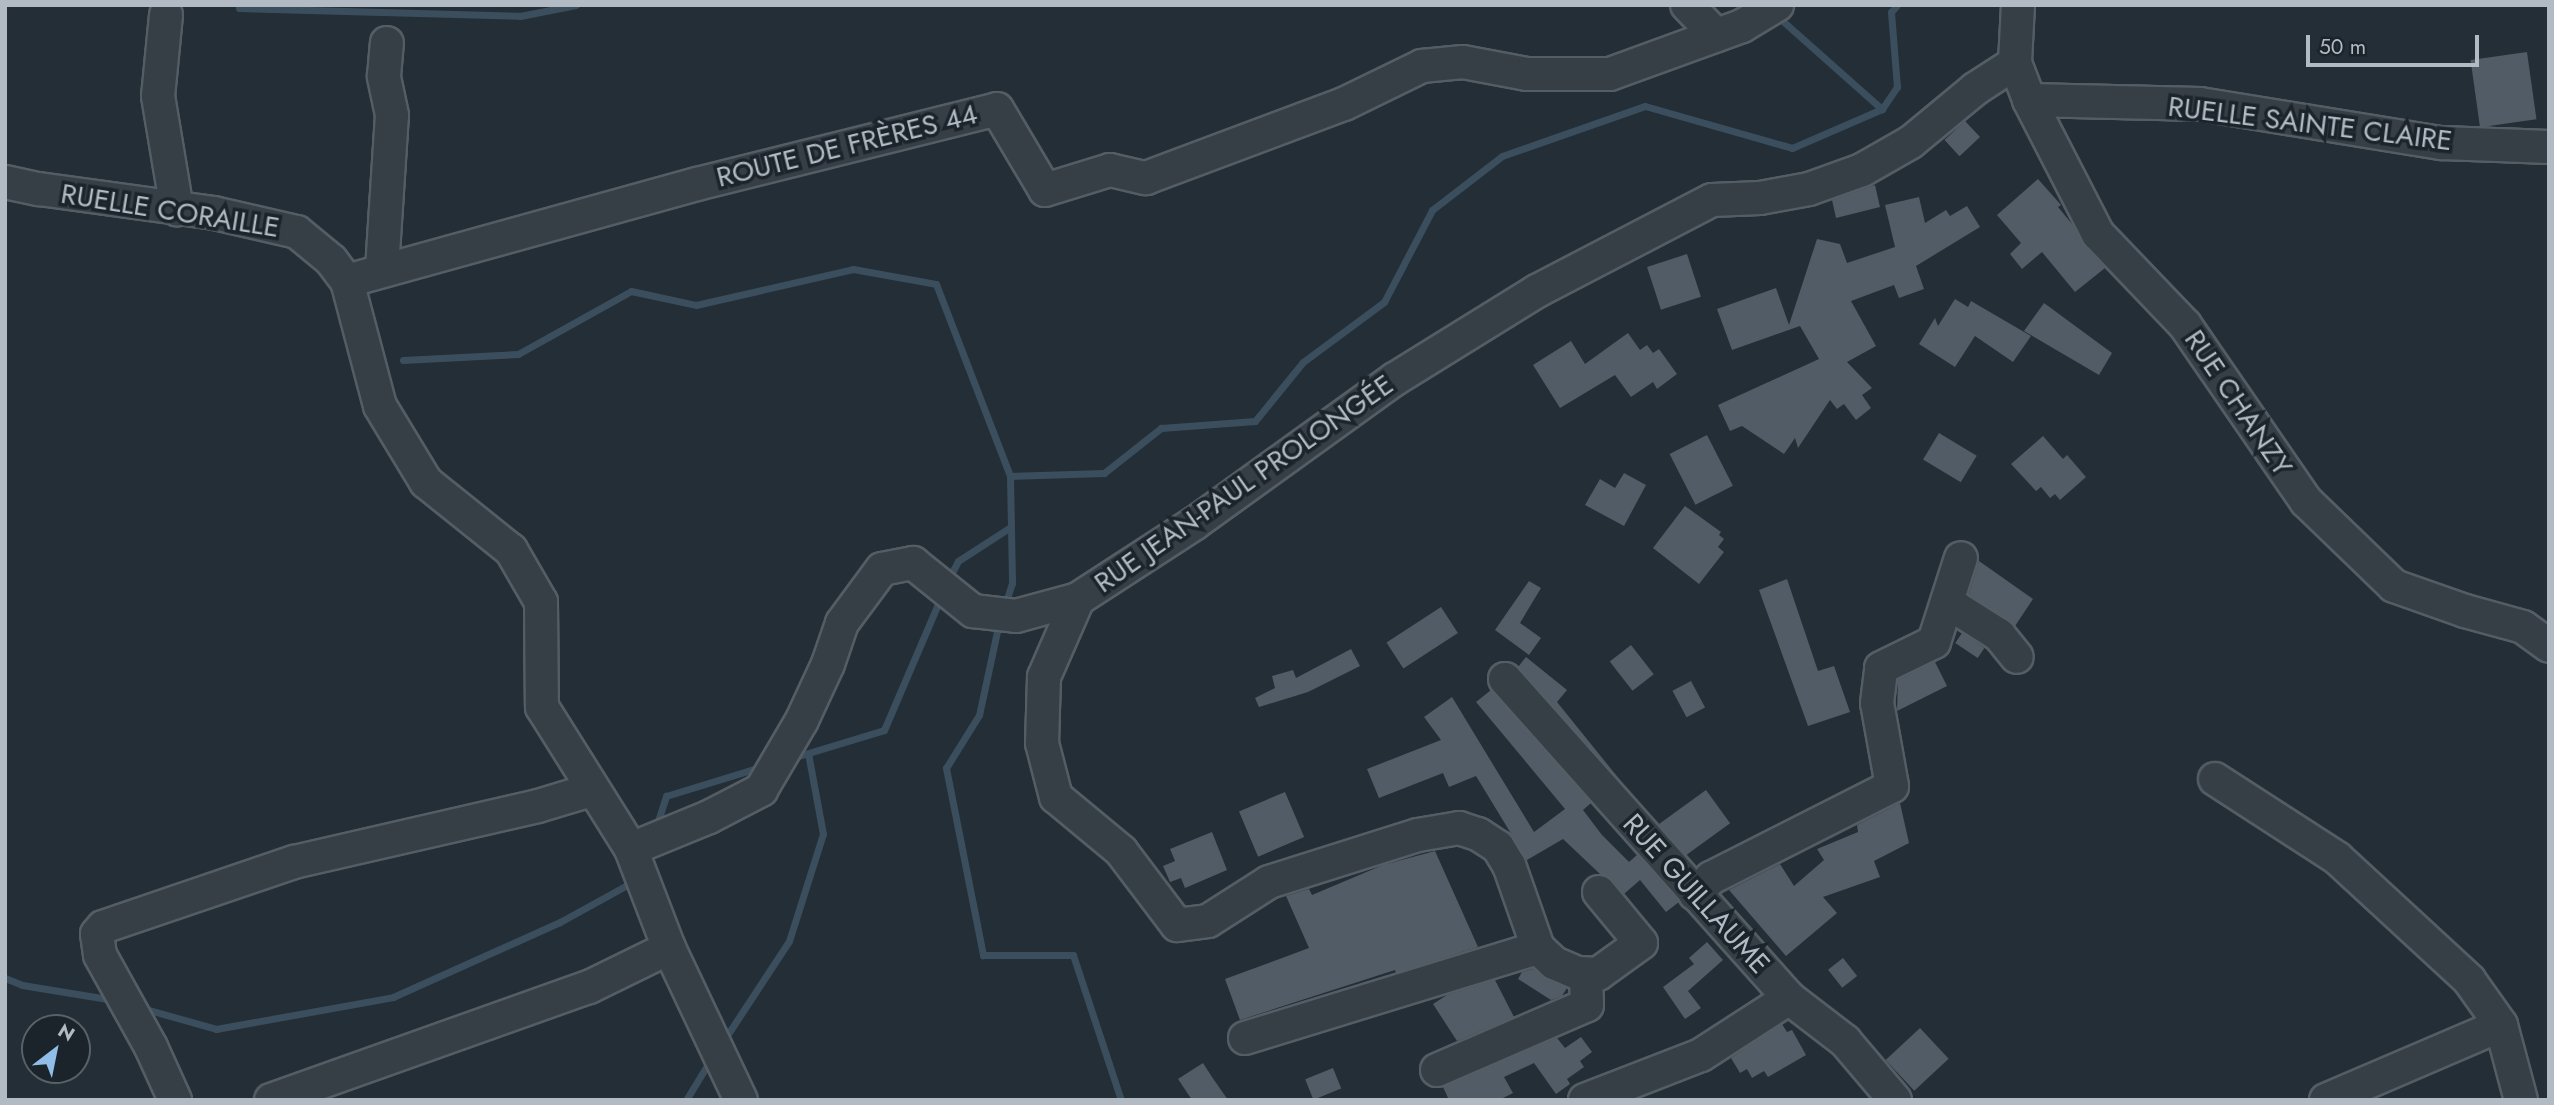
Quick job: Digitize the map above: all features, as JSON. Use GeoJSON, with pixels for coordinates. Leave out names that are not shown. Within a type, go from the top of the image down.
{"type":"FeatureCollection","features":[{"type":"Feature","properties":{"kind":"street"},"geometry":{"type":"LineString","coordinates":[[1687,5],[1716,34]]}},
{"type":"Feature","properties":{"kind":"street","name":"ROUTE DE FRÈRES 44"},"geometry":{"type":"LineString","coordinates":[[347,281],[382,269],[697,184],[997,108],[1045,190],[1110,170],[1146,178],[1344,104],[1422,66],[1463,62],[1527,74],[1610,74],[1742,26],[1777,5]]}},
{"type":"Feature","properties":{"kind":"street"},"geometry":{"type":"LineString","coordinates":[[2015,63],[2018,5]]}},
{"type":"Feature","properties":{"kind":"street"},"geometry":{"type":"LineString","coordinates":[[166,15],[158,96],[177,209]]}},
{"type":"Feature","properties":{"kind":"street"},"geometry":{"type":"LineString","coordinates":[[382,269],[392,115],[384,76],[387,43]]}},
{"type":"Feature","properties":{"kind":"street","name":"RUE CHANZY"},"geometry":{"type":"LineString","coordinates":[[2015,63],[2029,100],[2098,234],[2185,325],[2305,501],[2394,586],[2465,611],[2536,624],[2549,646]]}},
{"type":"Feature","properties":{"kind":"street","name":"RUE JEAN-PAUL PROLONGÉE"},"geometry":{"type":"LineString","coordinates":[[631,849],[709,817],[761,790],[802,720],[828,664],[842,623],[883,569],[913,563],[972,611],[1016,616],[1078,599],[1195,523],[1395,379],[1537,291],[1712,200],[1760,198],[1808,190],[1863,170],[1911,142],[1975,89],[2015,63]]}},
{"type":"Feature","properties":{"kind":"street","name":"RUELLE SAINTE CLAIRE"},"geometry":{"type":"LineString","coordinates":[[2029,100],[2200,104],[2442,143],[2549,147]]}},
{"type":"Feature","properties":{"kind":"street","name":"RUELLE CORAILLE"},"geometry":{"type":"LineString","coordinates":[[5,182],[215,213],[297,232],[331,260],[347,281],[380,406],[426,482],[511,550],[541,602],[541,707],[591,790],[631,849],[670,948],[741,1100]]}},
{"type":"Feature","properties":{"kind":"street"},"geometry":{"type":"LineString","coordinates":[[1695,894],[1711,878],[1892,786],[1877,703],[1881,668],[1934,642],[1961,558]]}},
{"type":"Feature","properties":{"kind":"street"},"geometry":{"type":"LineString","coordinates":[[1078,599],[1044,677],[1042,743],[1056,797],[1121,852],[1177,925],[1208,921],[1269,882],[1418,835],[1459,828],[1478,834],[1498,847],[1509,865],[1538,948],[1554,963],[1586,974],[1598,974],[1641,943],[1599,892]]}},
{"type":"Feature","properties":{"kind":"street"},"geometry":{"type":"LineString","coordinates":[[1947,603],[1998,635],[2017,657]]}},
{"type":"Feature","properties":{"kind":"street","name":"RUE GUILLAUME"},"geometry":{"type":"LineString","coordinates":[[1505,679],[1789,999],[1845,1041],[1895,1100]]}},
{"type":"Feature","properties":{"kind":"street"},"geometry":{"type":"LineString","coordinates":[[2215,779],[2337,858],[2469,980],[2501,1025],[2521,1100]]}},
{"type":"Feature","properties":{"kind":"street"},"geometry":{"type":"LineString","coordinates":[[175,1100],[151,1047],[100,955],[97,934],[103,927],[294,862],[538,806],[591,790]]}},
{"type":"Feature","properties":{"kind":"street"},"geometry":{"type":"LineString","coordinates":[[271,1100],[589,987],[670,948]]}},
{"type":"Feature","properties":{"kind":"street"},"geometry":{"type":"LineString","coordinates":[[1245,1038],[1538,948]]}},
{"type":"Feature","properties":{"kind":"street"},"geometry":{"type":"LineString","coordinates":[[1437,1070],[1587,1005],[1586,974]]}},
{"type":"Feature","properties":{"kind":"street"},"geometry":{"type":"LineString","coordinates":[[1585,1100],[1701,1055],[1789,999]]}},
{"type":"Feature","properties":{"kind":"street"},"geometry":{"type":"LineString","coordinates":[[2326,1100],[2501,1025]]}},
{"type":"Feature","properties":{"kind":"building"},"geometry":{"type":"Polygon","coordinates":[[[2527,52],[2536,119],[2480,127],[2471,60],[2527,52]]]}},
{"type":"Feature","properties":{"kind":"building"},"geometry":{"type":"Polygon","coordinates":[[[1965,121],[1980,137],[1960,156],[1945,140],[1965,121]]]}},
{"type":"Feature","properties":{"kind":"building"},"geometry":{"type":"Polygon","coordinates":[[[2038,179],[2061,205],[2058,207],[2072,224],[2084,246],[2105,268],[2075,292],[2042,252],[2022,269],[2010,254],[2021,243],[1997,215],[2038,179]]]}},
{"type":"Feature","properties":{"kind":"building"},"geometry":{"type":"Polygon","coordinates":[[[1875,185],[1880,207],[1836,218],[1832,200],[1875,185]]]}},
{"type":"Feature","properties":{"kind":"building"},"geometry":{"type":"Polygon","coordinates":[[[1919,197],[1925,223],[1946,210],[1950,216],[1967,206],[1980,227],[1916,266],[1924,289],[1899,298],[1894,285],[1851,301],[1876,346],[1847,362],[1872,388],[1862,395],[1871,408],[1856,420],[1844,404],[1837,409],[1830,400],[1798,448],[1795,438],[1784,454],[1742,426],[1730,431],[1718,405],[1819,359],[1800,326],[1732,350],[1717,309],[1776,288],[1789,325],[1817,239],[1840,244],[1847,263],[1895,247],[1885,205],[1919,197]]]}},
{"type":"Feature","properties":{"kind":"building"},"geometry":{"type":"Polygon","coordinates":[[[1687,254],[1701,297],[1661,310],[1647,267],[1687,254]]]}},
{"type":"Feature","properties":{"kind":"building"},"geometry":{"type":"Polygon","coordinates":[[[1955,299],[1968,307],[1971,301],[2031,336],[2013,362],[1975,336],[1955,367],[1919,344],[1935,318],[1938,326],[1955,299]]]}},
{"type":"Feature","properties":{"kind":"building"},"geometry":{"type":"Polygon","coordinates":[[[2044,303],[2112,353],[2099,375],[2024,331],[2044,303]]]}},
{"type":"Feature","properties":{"kind":"building"},"geometry":{"type":"Polygon","coordinates":[[[1628,333],[1640,350],[1647,345],[1653,353],[1659,349],[1677,374],[1657,389],[1653,382],[1631,397],[1615,375],[1560,408],[1533,365],[1571,341],[1585,364],[1628,333]]]}},
{"type":"Feature","properties":{"kind":"building"},"geometry":{"type":"Polygon","coordinates":[[[1939,433],[1977,456],[1961,482],[1923,460],[1939,433]]]}},
{"type":"Feature","properties":{"kind":"building"},"geometry":{"type":"Polygon","coordinates":[[[1707,435],[1733,486],[1695,505],[1670,454],[1707,435]]]}},
{"type":"Feature","properties":{"kind":"building"},"geometry":{"type":"Polygon","coordinates":[[[2043,436],[2063,459],[2067,455],[2086,477],[2060,500],[2055,494],[2050,498],[2041,487],[2036,491],[2011,464],[2043,436]]]}},
{"type":"Feature","properties":{"kind":"building"},"geometry":{"type":"Polygon","coordinates":[[[1624,473],[1646,485],[1624,526],[1585,505],[1600,479],[1615,488],[1624,473]]]}},
{"type":"Feature","properties":{"kind":"building"},"geometry":{"type":"Polygon","coordinates":[[[1685,506],[1721,532],[1719,535],[1724,539],[1718,547],[1724,552],[1699,584],[1653,548],[1685,506]]]}},
{"type":"Feature","properties":{"kind":"building"},"geometry":{"type":"Polygon","coordinates":[[[1979,561],[2033,599],[2015,626],[1969,594],[1979,561]]]}},
{"type":"Feature","properties":{"kind":"building"},"geometry":{"type":"Polygon","coordinates":[[[1787,579],[1818,671],[1834,666],[1850,712],[1808,726],[1759,590],[1787,579]]]}},
{"type":"Feature","properties":{"kind":"building"},"geometry":{"type":"Polygon","coordinates":[[[1529,581],[1541,588],[1520,623],[1541,638],[1529,655],[1495,630],[1529,581]]]}},
{"type":"Feature","properties":{"kind":"building"},"geometry":{"type":"Polygon","coordinates":[[[1441,607],[1458,633],[1403,668],[1386,642],[1441,607]]]}},
{"type":"Feature","properties":{"kind":"building"},"geometry":{"type":"Polygon","coordinates":[[[1962,633],[1984,648],[1978,658],[1955,643],[1962,633]]]}},
{"type":"Feature","properties":{"kind":"building"},"geometry":{"type":"Polygon","coordinates":[[[1631,645],[1654,674],[1633,691],[1610,662],[1631,645]]]}},
{"type":"Feature","properties":{"kind":"building"},"geometry":{"type":"Polygon","coordinates":[[[1351,649],[1360,666],[1308,692],[1259,707],[1255,698],[1275,688],[1272,676],[1293,670],[1296,678],[1351,649]]]}},
{"type":"Feature","properties":{"kind":"building"},"geometry":{"type":"Polygon","coordinates":[[[1526,657],[1567,690],[1557,702],[1620,780],[1518,667],[1526,657]]]}},
{"type":"Feature","properties":{"kind":"building"},"geometry":{"type":"Polygon","coordinates":[[[1935,662],[1947,686],[1897,711],[1898,680],[1935,662]]]}},
{"type":"Feature","properties":{"kind":"building"},"geometry":{"type":"Polygon","coordinates":[[[1691,681],[1705,707],[1687,717],[1672,691],[1691,681]]]}},
{"type":"Feature","properties":{"kind":"building"},"geometry":{"type":"Polygon","coordinates":[[[1491,690],[1591,803],[1583,810],[1602,835],[1629,862],[1637,855],[1679,902],[1666,912],[1640,880],[1624,894],[1613,880],[1600,874],[1563,839],[1527,860],[1476,776],[1449,787],[1443,773],[1379,798],[1367,769],[1441,740],[1424,717],[1452,697],[1534,832],[1565,809],[1476,702],[1491,690]]]}},
{"type":"Feature","properties":{"kind":"building"},"geometry":{"type":"Polygon","coordinates":[[[1706,790],[1730,823],[1683,857],[1659,824],[1706,790]]]}},
{"type":"Feature","properties":{"kind":"building"},"geometry":{"type":"Polygon","coordinates":[[[1285,792],[1304,837],[1258,857],[1239,812],[1285,792]]]}},
{"type":"Feature","properties":{"kind":"building"},"geometry":{"type":"Polygon","coordinates":[[[1900,803],[1909,843],[1874,861],[1880,877],[1823,897],[1837,913],[1786,956],[1729,890],[1780,864],[1794,886],[1824,860],[1817,849],[1858,832],[1857,825],[1900,803]]]}},
{"type":"Feature","properties":{"kind":"building"},"geometry":{"type":"Polygon","coordinates":[[[1212,832],[1227,870],[1185,888],[1181,878],[1170,882],[1163,866],[1175,861],[1170,849],[1212,832]]]}},
{"type":"Feature","properties":{"kind":"building"},"geometry":{"type":"Polygon","coordinates":[[[1435,851],[1478,947],[1396,973],[1395,970],[1240,1020],[1225,979],[1309,948],[1286,896],[1309,889],[1312,895],[1383,865],[1435,851]]]}},
{"type":"Feature","properties":{"kind":"building"},"geometry":{"type":"Polygon","coordinates":[[[1707,942],[1723,960],[1688,991],[1701,1008],[1685,1019],[1663,987],[1694,964],[1689,958],[1707,942]]]}},
{"type":"Feature","properties":{"kind":"building"},"geometry":{"type":"Polygon","coordinates":[[[1843,958],[1857,976],[1842,988],[1828,970],[1843,958]]]}},
{"type":"Feature","properties":{"kind":"building"},"geometry":{"type":"Polygon","coordinates":[[[1533,969],[1547,980],[1567,988],[1562,996],[1551,1000],[1518,979],[1522,972],[1533,969]]]}},
{"type":"Feature","properties":{"kind":"building"},"geometry":{"type":"Polygon","coordinates":[[[1495,980],[1514,1017],[1457,1041],[1433,1004],[1447,995],[1495,980]]]}},
{"type":"Feature","properties":{"kind":"building"},"geometry":{"type":"Polygon","coordinates":[[[1782,1024],[1787,1032],[1792,1030],[1806,1055],[1768,1077],[1764,1071],[1752,1078],[1747,1069],[1740,1073],[1731,1058],[1782,1024]]]}},
{"type":"Feature","properties":{"kind":"building"},"geometry":{"type":"Polygon","coordinates":[[[1920,1028],[1949,1059],[1914,1091],[1886,1060],[1920,1028]]]}},
{"type":"Feature","properties":{"kind":"building"},"geometry":{"type":"Polygon","coordinates":[[[1581,1037],[1592,1052],[1580,1061],[1584,1067],[1567,1079],[1570,1084],[1556,1094],[1534,1063],[1504,1077],[1513,1093],[1499,1100],[1449,1100],[1443,1087],[1557,1038],[1565,1048],[1581,1037]]]}},
{"type":"Feature","properties":{"kind":"building"},"geometry":{"type":"Polygon","coordinates":[[[1203,1063],[1228,1100],[1192,1100],[1178,1079],[1203,1063]]]}},
{"type":"Feature","properties":{"kind":"building"},"geometry":{"type":"Polygon","coordinates":[[[1333,1068],[1341,1088],[1313,1100],[1305,1079],[1333,1068]]]}},
{"type":"Feature","properties":{"kind":"waterway"},"geometry":{"type":"LineString","coordinates":[[239,8],[520,16],[576,5]]}},
{"type":"Feature","properties":{"kind":"waterway"},"geometry":{"type":"LineString","coordinates":[[1010,476],[1104,473],[1161,428],[1255,421],[1303,362],[1384,302],[1432,210],[1502,156],[1645,106],[1792,148],[1882,109],[1897,87],[1891,12],[1897,5]]}},
{"type":"Feature","properties":{"kind":"waterway"},"geometry":{"type":"LineString","coordinates":[[1776,15],[1882,109]]}},
{"type":"Feature","properties":{"kind":"waterway"},"geometry":{"type":"LineString","coordinates":[[403,360],[518,354],[631,291],[696,305],[853,269],[936,284],[1010,476],[1012,583],[1004,608]]}},
{"type":"Feature","properties":{"kind":"waterway"},"geometry":{"type":"LineString","coordinates":[[948,580],[958,561],[1009,528]]}},
{"type":"Feature","properties":{"kind":"waterway"},"geometry":{"type":"LineString","coordinates":[[792,758],[884,730],[941,597]]}},
{"type":"Feature","properties":{"kind":"waterway"},"geometry":{"type":"LineString","coordinates":[[999,622],[979,715],[946,768],[983,955],[1073,955],[1121,1100]]}},
{"type":"Feature","properties":{"kind":"waterway"},"geometry":{"type":"LineString","coordinates":[[724,1040],[789,941],[823,834],[808,753]]}},
{"type":"Feature","properties":{"kind":"waterway"},"geometry":{"type":"LineString","coordinates":[[656,827],[666,796],[764,766]]}},
{"type":"Feature","properties":{"kind":"waterway"},"geometry":{"type":"LineString","coordinates":[[142,1008],[216,1029],[393,997],[560,922],[636,880]]}},
{"type":"Feature","properties":{"kind":"waterway"},"geometry":{"type":"LineString","coordinates":[[5,978],[22,985],[114,1000]]}},
{"type":"Feature","properties":{"kind":"waterway"},"geometry":{"type":"LineString","coordinates":[[686,1100],[711,1059]]}}]}
